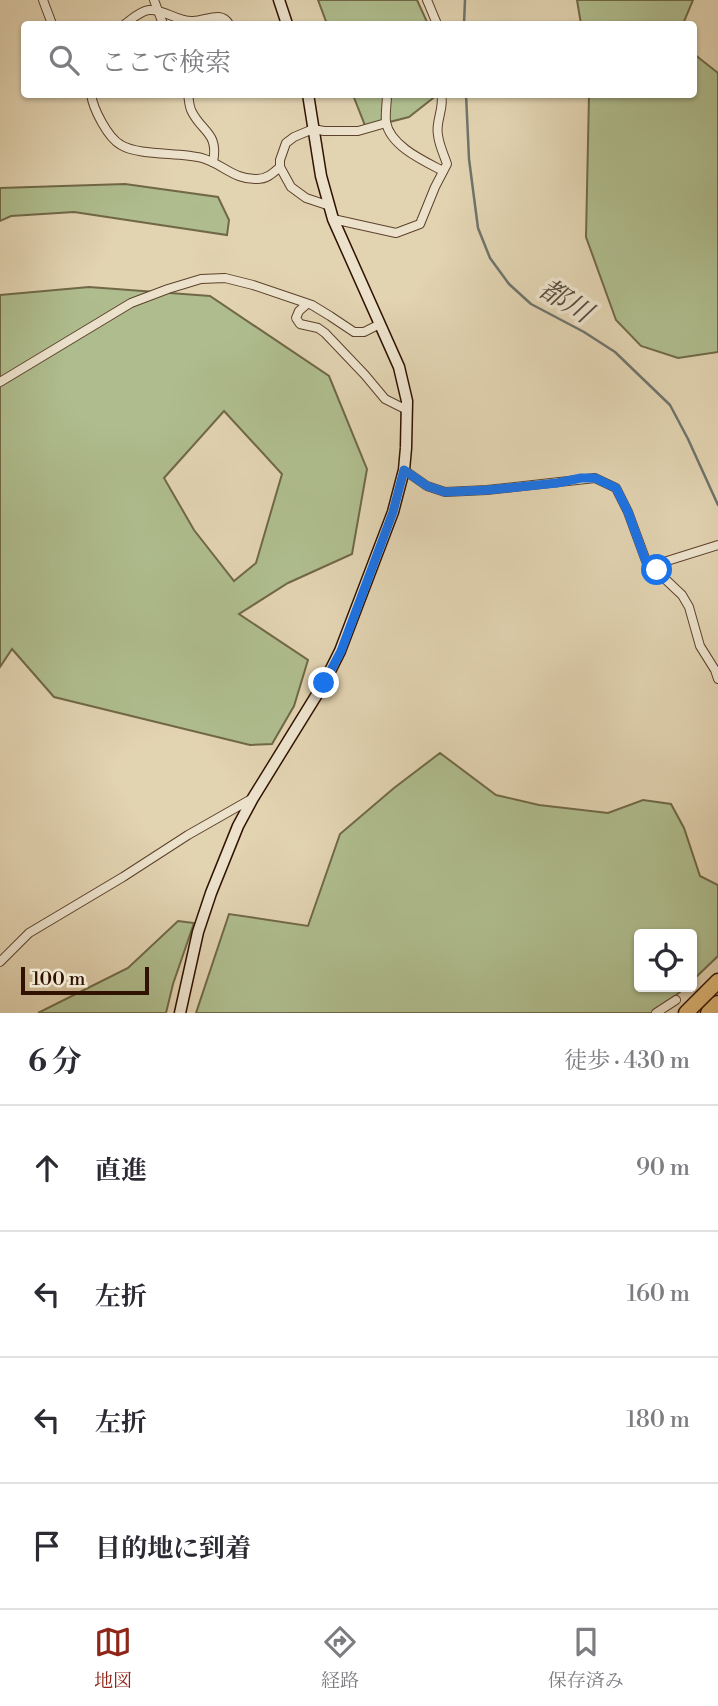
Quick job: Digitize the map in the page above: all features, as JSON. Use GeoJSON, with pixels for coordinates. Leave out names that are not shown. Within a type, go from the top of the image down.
{"type":"FeatureCollection","features":[{"type":"Feature","properties":{"kind":"highway"},"geometry":{"type":"LineString","coordinates":[[686,1013],[718,981]]}},
{"type":"Feature","properties":{"kind":"highway"},"geometry":{"type":"LineString","coordinates":[[678,1007],[702,997]]}},
{"type":"Feature","properties":{"kind":"highway"},"geometry":{"type":"LineString","coordinates":[[708,1013],[718,1003]]}},
{"type":"Feature","properties":{"kind":"street"},"geometry":{"type":"LineString","coordinates":[[43,0],[51,21]]}},
{"type":"Feature","properties":{"kind":"street"},"geometry":{"type":"LineString","coordinates":[[154,0],[162,21]]}},
{"type":"Feature","properties":{"kind":"street"},"geometry":{"type":"LineString","coordinates":[[279,0],[286,21]]}},
{"type":"Feature","properties":{"kind":"street"},"geometry":{"type":"LineString","coordinates":[[427,0],[436,21]]}},
{"type":"Feature","properties":{"kind":"street"},"geometry":{"type":"LineString","coordinates":[[130,21],[143,12],[157,10],[185,21]]}},
{"type":"Feature","properties":{"kind":"street"},"geometry":{"type":"LineString","coordinates":[[199,21],[217,16],[228,21]]}},
{"type":"Feature","properties":{"kind":"street"},"geometry":{"type":"LineString","coordinates":[[92,98],[96,111],[120,145],[142,151],[202,158],[222,166],[230,173],[256,180],[267,178],[280,167]]}},
{"type":"Feature","properties":{"kind":"street"},"geometry":{"type":"LineString","coordinates":[[189,98],[191,111],[213,142],[213,162]]}},
{"type":"Feature","properties":{"kind":"street"},"geometry":{"type":"LineString","coordinates":[[180,1013],[198,932],[238,826],[341,651],[393,512],[404,470],[407,410],[405,386],[333,219],[321,176],[308,98]]}},
{"type":"Feature","properties":{"kind":"street"},"geometry":{"type":"LineString","coordinates":[[387,98],[386,123],[394,138],[409,153],[443,171]]}},
{"type":"Feature","properties":{"kind":"street"},"geometry":{"type":"LineString","coordinates":[[333,219],[396,233],[415,228],[423,220],[447,164],[438,135],[442,98]]}},
{"type":"Feature","properties":{"kind":"street"},"geometry":{"type":"LineString","coordinates":[[330,206],[306,198],[291,187],[280,167],[286,143],[313,129],[358,131],[386,123]]}},
{"type":"Feature","properties":{"kind":"street"},"geometry":{"type":"LineString","coordinates":[[0,382],[131,303],[201,279],[225,278],[253,285],[307,304],[354,332],[364,332],[380,324]]}},
{"type":"Feature","properties":{"kind":"street"},"geometry":{"type":"LineString","coordinates":[[307,304],[296,318],[300,324],[318,328],[325,333],[385,399],[407,410]]}},
{"type":"Feature","properties":{"kind":"street"},"geometry":{"type":"LineString","coordinates":[[404,470],[427,486],[445,492],[557,483],[581,478],[595,478],[616,488],[628,512],[646,562],[682,595],[689,607],[700,646],[718,679]]}},
{"type":"Feature","properties":{"kind":"street"},"geometry":{"type":"LineString","coordinates":[[657,570],[667,561],[718,545]]}},
{"type":"Feature","properties":{"kind":"street"},"geometry":{"type":"LineString","coordinates":[[0,962],[29,933],[253,798]]}},
{"type":"Feature","properties":{"kind":"street"},"geometry":{"type":"LineString","coordinates":[[656,1013],[678,1007]]}},
{"type":"Feature","properties":{"kind":"green space"},"geometry":{"type":"Polygon","coordinates":[[[318,0],[417,0],[427,21],[326,21],[318,0]]]}},
{"type":"Feature","properties":{"kind":"green space"},"geometry":{"type":"Polygon","coordinates":[[[577,0],[693,0],[684,21],[580,21],[577,0]]]}},
{"type":"Feature","properties":{"kind":"green space"},"geometry":{"type":"Polygon","coordinates":[[[697,56],[718,73],[718,352],[678,358],[641,346],[616,320],[586,237],[589,98],[697,98],[697,56]]]}},
{"type":"Feature","properties":{"kind":"green space"},"geometry":{"type":"Polygon","coordinates":[[[354,98],[433,98],[409,117],[366,128],[354,98]]]}},
{"type":"Feature","properties":{"kind":"green space"},"geometry":{"type":"Polygon","coordinates":[[[125,184],[218,197],[229,220],[227,235],[74,212],[11,216],[0,221],[0,188],[125,184]]]}},
{"type":"Feature","properties":{"kind":"green space"},"geometry":{"type":"Polygon","coordinates":[[[89,287],[210,296],[329,376],[367,469],[352,554],[288,583],[239,614],[308,660],[294,706],[272,744],[250,745],[54,697],[12,649],[0,667],[0,295],[89,287]],[[224,411],[164,478],[194,530],[234,581],[256,563],[282,474],[224,411]]]}},
{"type":"Feature","properties":{"kind":"green space"},"geometry":{"type":"Polygon","coordinates":[[[440,753],[496,795],[539,805],[608,813],[643,800],[671,804],[684,828],[700,876],[718,885],[718,956],[697,976],[697,929],[634,929],[634,992],[680,992],[654,1013],[196,1013],[229,914],[308,926],[340,834],[440,753]]]}},
{"type":"Feature","properties":{"kind":"green space"},"geometry":{"type":"Polygon","coordinates":[[[178,921],[194,923],[166,1013],[38,1013],[128,968],[178,921]]]}},
{"type":"Feature","properties":{"kind":"waterway","name":"都川"},"geometry":{"type":"LineString","coordinates":[[464,21],[465,0]]}},
{"type":"Feature","properties":{"kind":"waterway","name":"都川"},"geometry":{"type":"LineString","coordinates":[[466,98],[469,159],[478,228],[490,258],[509,284],[531,304],[615,352],[670,405],[718,505]]}},
{"type":"Feature","properties":{"kind":"route"},"geometry":{"type":"LineString","coordinates":[[324,683],[341,651],[393,512],[404,470],[427,486],[445,492],[595,478],[616,488],[628,512],[646,562],[657,570]]}}]}
